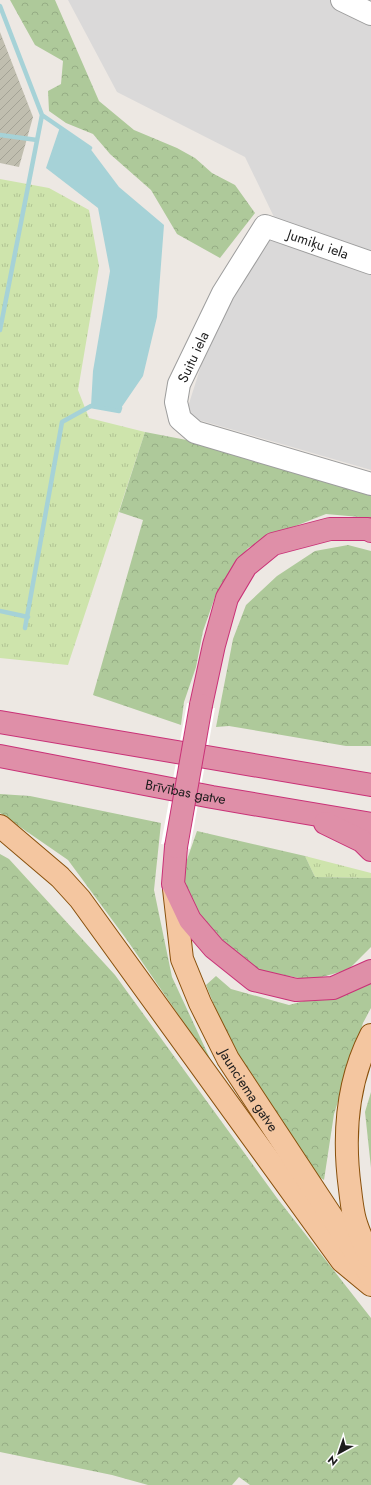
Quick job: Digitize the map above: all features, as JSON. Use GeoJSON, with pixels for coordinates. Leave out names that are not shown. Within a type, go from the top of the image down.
{"type":"FeatureCollection","features":[{"type":"Feature","properties":{"kind":"highway"},"geometry":{"type":"LineString","coordinates":[[366,971],[333,988],[296,990],[254,980],[214,948],[195,926],[190,920],[173,884],[176,847],[201,705],[214,645],[227,598],[246,566],[273,544],[330,529],[368,529],[371,531]]}},
{"type":"Feature","properties":{"kind":"highway"},"geometry":{"type":"LineString","coordinates":[[0,722],[371,785]]}},
{"type":"Feature","properties":{"kind":"highway","name":"Brīvības gatve"},"geometry":{"type":"LineString","coordinates":[[0,756],[204,795],[371,824]]}},
{"type":"Feature","properties":{"kind":"highway"},"geometry":{"type":"LineString","coordinates":[[221,759],[247,757],[336,772],[359,771],[371,768]]}},
{"type":"Feature","properties":{"kind":"highway"},"geometry":{"type":"LineString","coordinates":[[299,811],[362,841],[371,850]]}},
{"type":"Feature","properties":{"kind":"main road"},"geometry":{"type":"LineString","coordinates":[[0,826],[54,872],[80,899],[342,1261],[371,1285]]}},
{"type":"Feature","properties":{"kind":"main road","name":"Jaunciema gatve"},"geometry":{"type":"LineString","coordinates":[[173,884],[182,959],[200,1003],[233,1066],[371,1276]]}},
{"type":"Feature","properties":{"kind":"main road"},"geometry":{"type":"LineString","coordinates":[[371,1034],[365,1047],[354,1082],[347,1116],[347,1163],[354,1216],[371,1263]]}},
{"type":"Feature","properties":{"kind":"street"},"geometry":{"type":"LineString","coordinates":[[342,0],[371,14]]}},
{"type":"Feature","properties":{"kind":"street","name":"Jumiķu iela"},"geometry":{"type":"LineString","coordinates":[[264,226],[371,263]]}},
{"type":"Feature","properties":{"kind":"street","name":"Suitu iela"},"geometry":{"type":"LineString","coordinates":[[264,226],[223,292],[179,384],[176,402],[180,419],[195,432],[371,484]]}},
{"type":"Feature","properties":{"kind":"shaded area"},"geometry":{"type":"Polygon","coordinates":[[[68,0],[371,0],[371,470],[185,416],[222,300],[274,217],[245,157],[117,92],[68,0]]]}},
{"type":"Feature","properties":{"kind":"shaded area"},"geometry":{"type":"Polygon","coordinates":[[[0,32],[33,117],[19,167],[0,163],[0,32]]]}},
{"type":"Feature","properties":{"kind":"green space"},"geometry":{"type":"Polygon","coordinates":[[[10,0],[55,0],[99,101],[134,130],[177,148],[195,158],[212,173],[235,185],[255,213],[220,258],[177,234],[151,190],[110,154],[93,134],[66,123],[49,111],[48,91],[61,84],[63,61],[35,45],[10,0]]]}},
{"type":"Feature","properties":{"kind":"green space"},"geometry":{"type":"Polygon","coordinates":[[[0,179],[49,188],[89,210],[99,266],[78,390],[89,418],[145,432],[68,665],[0,658],[0,179]]]}},
{"type":"Feature","properties":{"kind":"green space"},"geometry":{"type":"Polygon","coordinates":[[[145,432],[197,442],[371,494],[371,518],[326,514],[270,536],[248,548],[232,569],[215,597],[203,631],[196,667],[184,702],[181,725],[93,695],[143,520],[119,512],[145,432]]]}},
{"type":"Feature","properties":{"kind":"green space"},"geometry":{"type":"Polygon","coordinates":[[[348,545],[371,551],[371,746],[346,746],[229,726],[216,727],[233,639],[246,605],[277,576],[315,551],[348,545]]]}},
{"type":"Feature","properties":{"kind":"green space"},"geometry":{"type":"Polygon","coordinates":[[[0,794],[30,796],[161,823],[154,890],[172,977],[213,1065],[127,940],[68,860],[0,813],[0,794]]]}},
{"type":"Feature","properties":{"kind":"green space"},"geometry":{"type":"Polygon","coordinates":[[[197,831],[305,856],[315,877],[371,878],[371,947],[348,970],[310,980],[261,971],[227,952],[205,924],[188,897],[182,874],[197,831]]]}},
{"type":"Feature","properties":{"kind":"green space"},"geometry":{"type":"Polygon","coordinates":[[[0,854],[9,859],[115,975],[277,1198],[371,1318],[371,1485],[250,1485],[239,1477],[232,1485],[148,1485],[112,1475],[0,1452],[0,854]]]}},
{"type":"Feature","properties":{"kind":"green space"},"geometry":{"type":"Polygon","coordinates":[[[305,856],[371,873],[371,878],[315,877],[305,856]]]}},
{"type":"Feature","properties":{"kind":"green space"},"geometry":{"type":"Polygon","coordinates":[[[216,976],[231,989],[289,1005],[371,983],[371,1008],[363,1023],[334,1114],[324,1180],[311,1172],[230,1045],[206,985],[216,976]]]}},
{"type":"Feature","properties":{"kind":"green space"},"geometry":{"type":"Polygon","coordinates":[[[371,1092],[371,1168],[365,1112],[371,1092]]]}},
{"type":"Feature","properties":{"kind":"water"},"geometry":{"type":"Polygon","coordinates":[[[60,127],[89,147],[119,187],[164,225],[157,317],[143,376],[119,411],[91,406],[93,371],[110,271],[98,208],[46,168],[60,127]]]}},
{"type":"Feature","properties":{"kind":"pier"},"geometry":{"type":"Polygon","coordinates":[[[187,703],[215,708],[190,849],[161,844],[187,703]]]}},
{"type":"Feature","properties":{"kind":"waterway"},"geometry":{"type":"LineString","coordinates":[[0,6],[42,115],[90,148]]}},
{"type":"Feature","properties":{"kind":"waterway"},"geometry":{"type":"LineString","coordinates":[[0,330],[42,115]]}},
{"type":"Feature","properties":{"kind":"waterway"},"geometry":{"type":"LineString","coordinates":[[0,135],[37,140]]}},
{"type":"Feature","properties":{"kind":"waterway"},"geometry":{"type":"LineString","coordinates":[[25,628],[62,422],[91,406],[119,411],[120,408]]}},
{"type":"Feature","properties":{"kind":"waterway"},"geometry":{"type":"LineString","coordinates":[[0,611],[28,617]]}}]}
